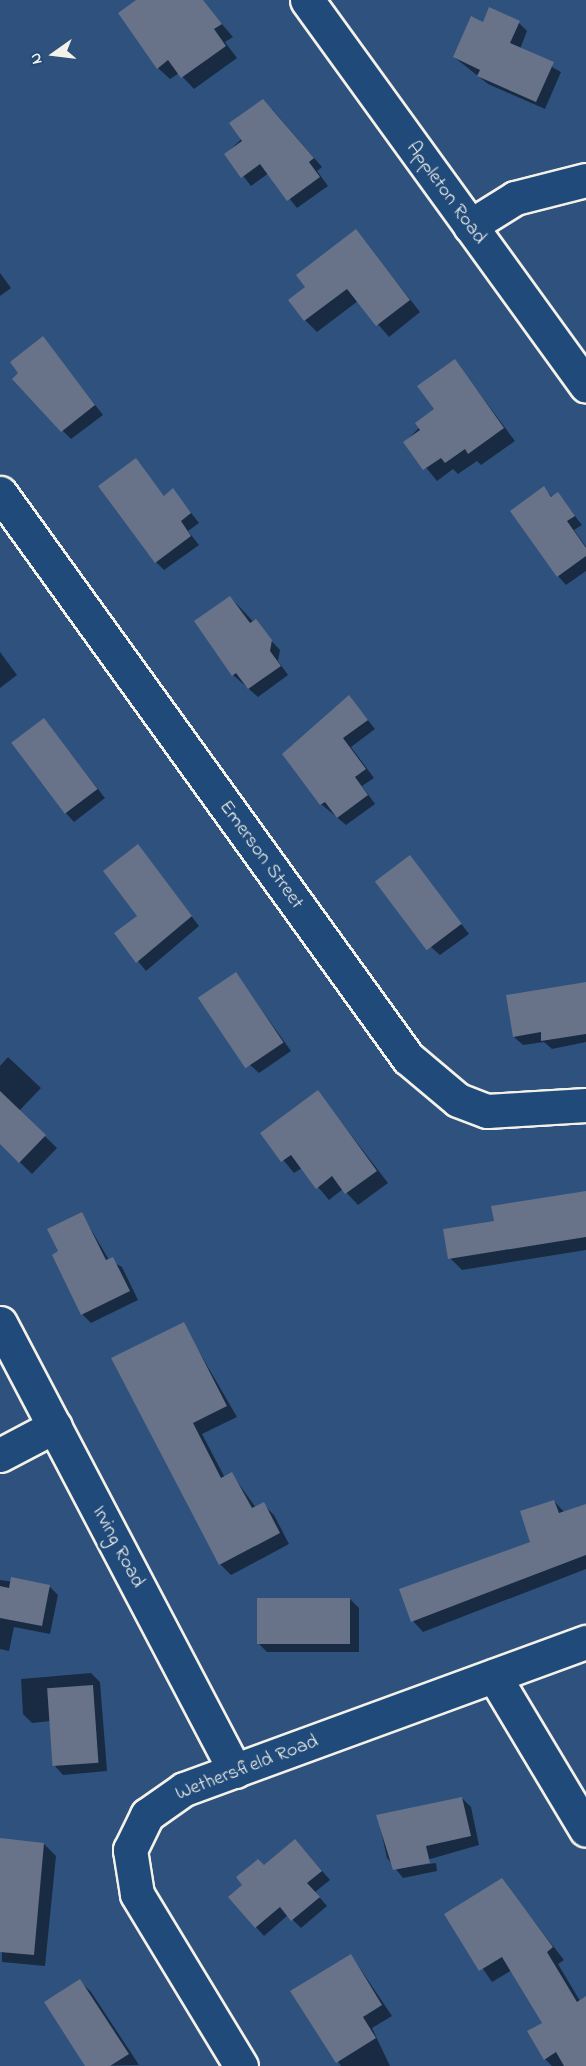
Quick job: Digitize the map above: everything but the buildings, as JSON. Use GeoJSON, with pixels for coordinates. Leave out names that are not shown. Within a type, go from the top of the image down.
{"type":"FeatureCollection","features":[{"type":"Feature","properties":{"kind":"street","name":"Appleton Road"},"geometry":{"type":"LineString","coordinates":[[307,0],[586,386]]}},
{"type":"Feature","properties":{"kind":"street"},"geometry":{"type":"LineString","coordinates":[[470,226],[516,198],[586,180]]}},
{"type":"Feature","properties":{"kind":"street","name":"Emerson Street"},"geometry":{"type":"LineString","coordinates":[[0,493],[408,1058],[458,1100],[488,1111],[586,1105]]}},
{"type":"Feature","properties":{"kind":"street","name":"Irving Road"},"geometry":{"type":"LineString","coordinates":[[0,1323],[236,1771]]}},
{"type":"Feature","properties":{"kind":"street"},"geometry":{"type":"LineString","coordinates":[[0,1455],[55,1426]]}},
{"type":"Feature","properties":{"kind":"street","name":"Wethersfield Road"},"geometry":{"type":"LineString","coordinates":[[241,2066],[146,1916],[130,1873],[130,1850],[147,1815],[184,1789],[586,1642]]}},
{"type":"Feature","properties":{"kind":"street"},"geometry":{"type":"LineString","coordinates":[[494,1676],[586,1830]]}}]}
